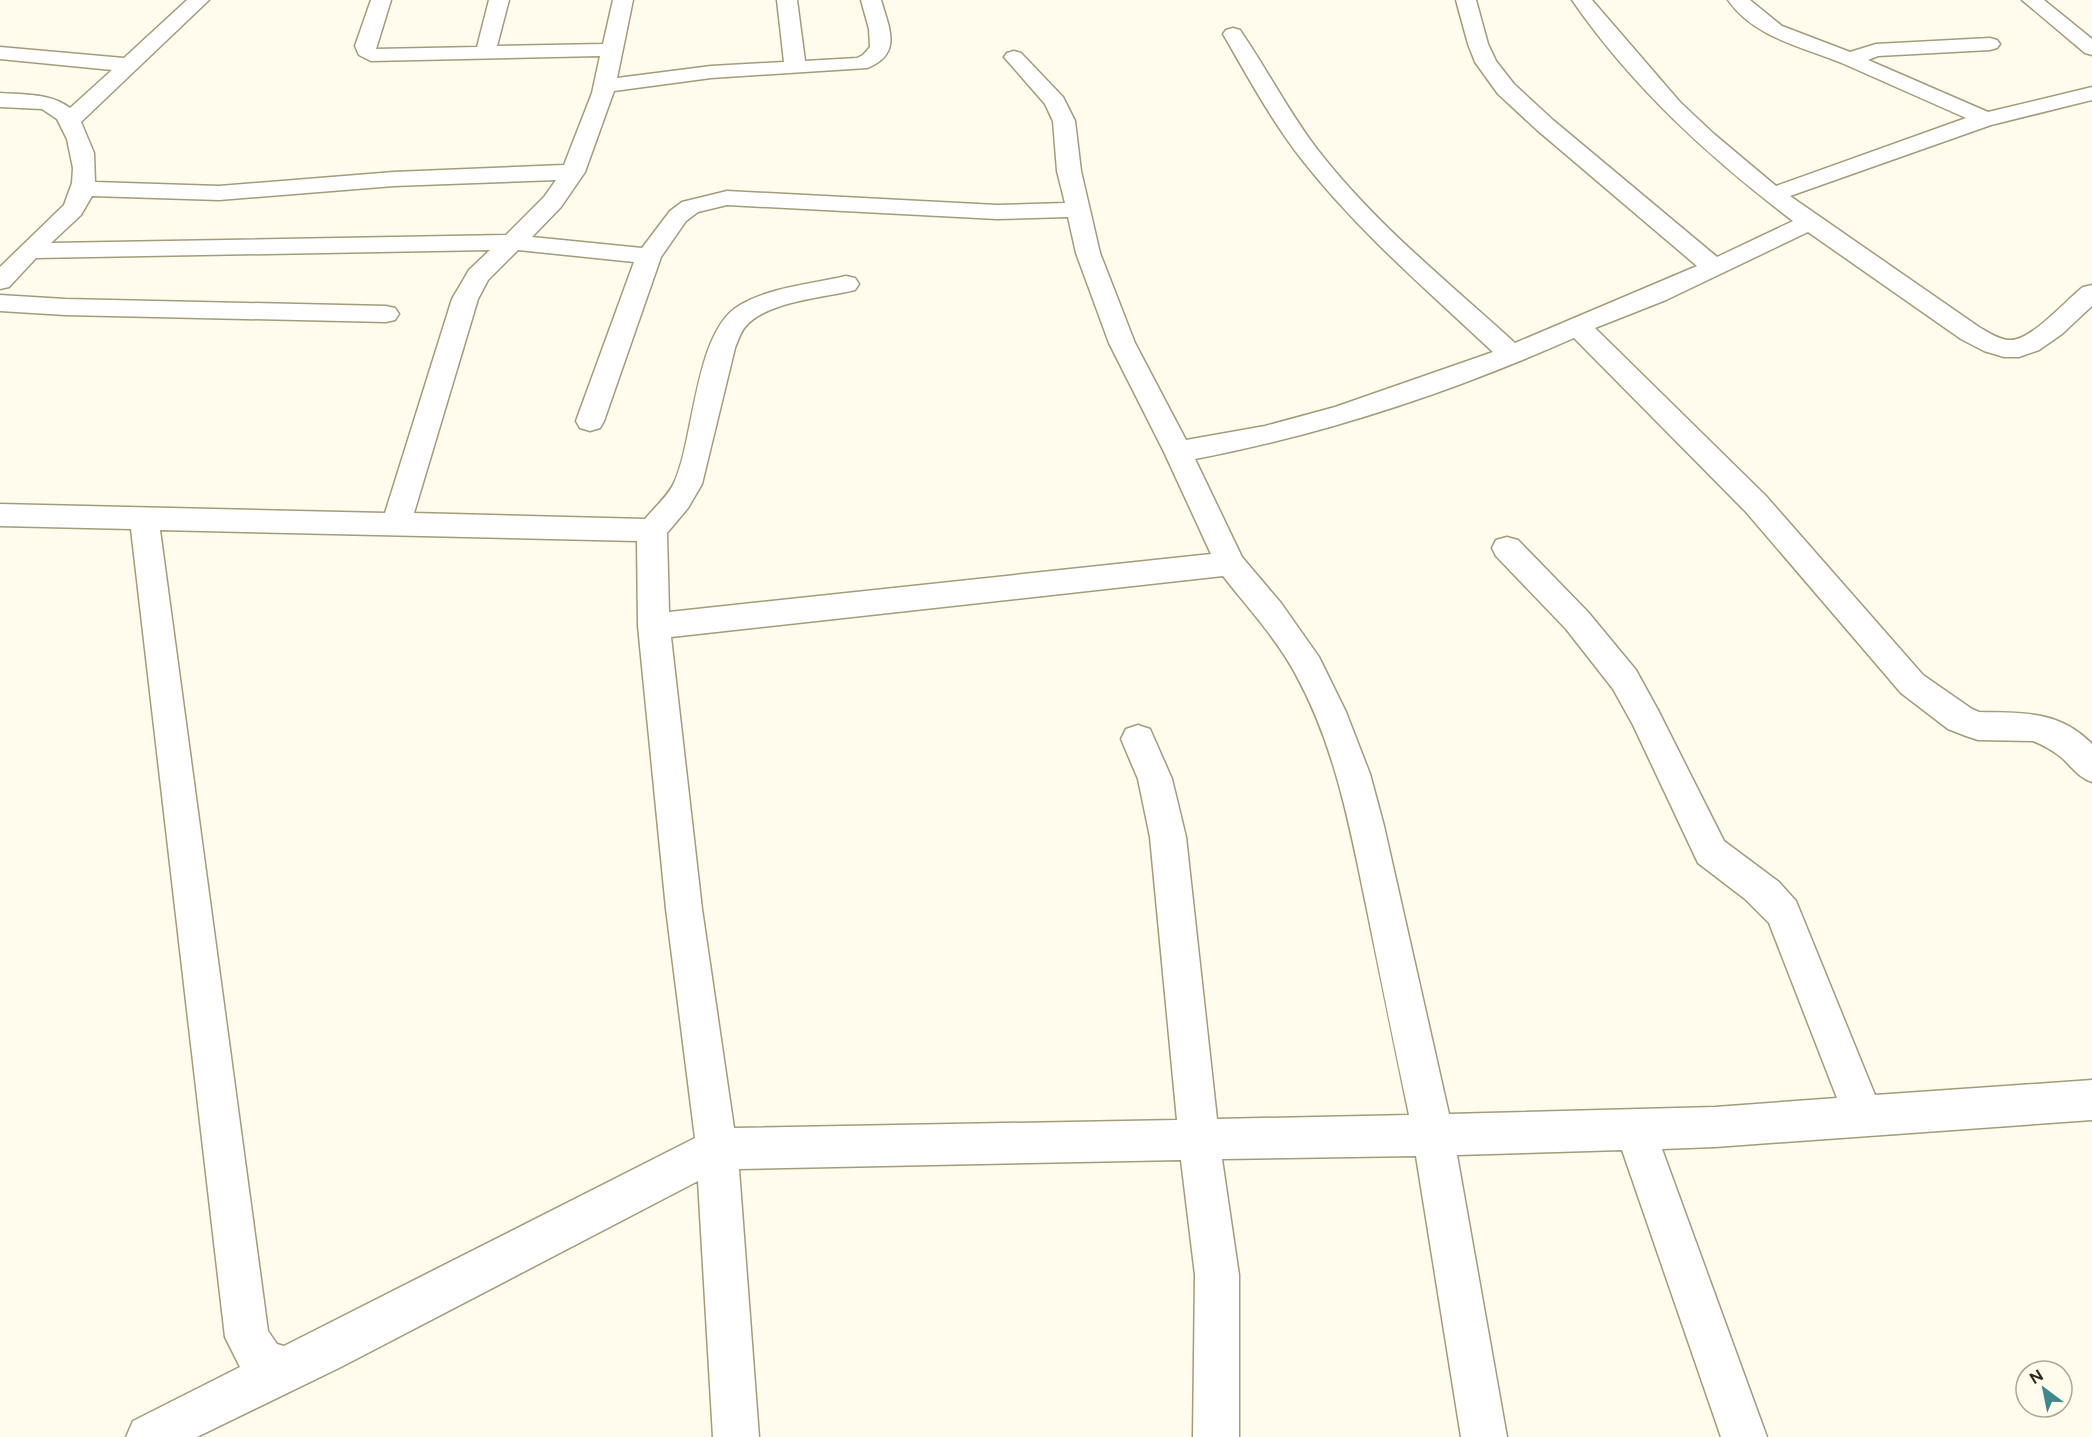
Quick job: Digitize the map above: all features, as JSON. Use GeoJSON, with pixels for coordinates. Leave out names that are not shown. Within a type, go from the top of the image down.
{"type":"FeatureCollection","features":[{"type":"Feature","properties":{"kind":"street"},"geometry":{"type":"LineString","coordinates":[[185,0],[199,0]]}},
{"type":"Feature","properties":{"kind":"street"},"geometry":{"type":"LineString","coordinates":[[69,121],[199,0]]}},
{"type":"Feature","properties":{"kind":"street"},"geometry":{"type":"LineString","coordinates":[[381,0],[365,46],[366,51],[371,55],[612,50]]}},
{"type":"Feature","properties":{"kind":"street"},"geometry":{"type":"LineString","coordinates":[[485,54],[499,0]]}},
{"type":"Feature","properties":{"kind":"street"},"geometry":{"type":"LineString","coordinates":[[396,524],[465,299],[478,276],[553,202],[573,172],[604,87],[622,0]]}},
{"type":"Feature","properties":{"kind":"street"},"geometry":{"type":"LineString","coordinates":[[787,0],[795,68]]}},
{"type":"Feature","properties":{"kind":"street"},"geometry":{"type":"LineString","coordinates":[[604,87],[711,72],[860,64],[872,61],[879,55],[882,46],[871,0]]}},
{"type":"Feature","properties":{"kind":"street"},"geometry":{"type":"LineString","coordinates":[[1466,0],[1478,44],[1486,62],[1506,89],[1545,125],[1714,267]]}},
{"type":"Feature","properties":{"kind":"street"},"geometry":{"type":"LineString","coordinates":[[1582,0],[1613,39],[1705,138],[1772,195],[1970,333],[1991,345],[2010,350],[2030,345],[2092,293]]}},
{"type":"Feature","properties":{"kind":"street"},"geometry":{"type":"LineString","coordinates":[[1738,0],[1775,30],[1986,118]]}},
{"type":"Feature","properties":{"kind":"street"},"geometry":{"type":"LineString","coordinates":[[2032,0],[2092,49]]}},
{"type":"Feature","properties":{"kind":"street"},"geometry":{"type":"LineString","coordinates":[[1233,34],[1292,129],[1321,169],[1389,239],[1512,356]]}},
{"type":"Feature","properties":{"kind":"street"},"geometry":{"type":"LineString","coordinates":[[1849,59],[1876,50],[1990,44]]}},
{"type":"Feature","properties":{"kind":"street"},"geometry":{"type":"LineString","coordinates":[[0,53],[131,65]]}},
{"type":"Feature","properties":{"kind":"street"},"geometry":{"type":"LineString","coordinates":[[1014,57],[1055,102],[1064,121],[1070,171],[1088,254],[1122,343],[1178,452],[1230,564],[1270,612],[1308,666],[1330,712],[1353,774],[1367,826],[1433,1135],[1484,1437]]}},
{"type":"Feature","properties":{"kind":"street"},"geometry":{"type":"LineString","coordinates":[[1772,195],[1986,118],[2019,113],[2092,93]]}},
{"type":"Feature","properties":{"kind":"street"},"geometry":{"type":"LineString","coordinates":[[0,100],[54,107],[69,121],[80,141],[85,174],[84,189],[75,207],[0,281]]}},
{"type":"Feature","properties":{"kind":"street"},"geometry":{"type":"LineString","coordinates":[[84,189],[219,193],[394,179],[573,172]]}},
{"type":"Feature","properties":{"kind":"street"},"geometry":{"type":"LineString","coordinates":[[590,421],[649,256],[678,216],[690,207],[727,198],[987,212],[1078,210]]}},
{"type":"Feature","properties":{"kind":"street"},"geometry":{"type":"LineString","coordinates":[[1178,452],[1265,436],[1342,415],[1512,356],[1577,326],[1657,294],[1811,222]]}},
{"type":"Feature","properties":{"kind":"street"},"geometry":{"type":"LineString","coordinates":[[30,251],[511,242],[649,256]]}},
{"type":"Feature","properties":{"kind":"street"},"geometry":{"type":"LineString","coordinates":[[736,1437],[717,1149],[684,909],[654,626],[652,530],[678,500],[688,484],[722,348],[729,331],[739,318],[771,302],[846,284]]}},
{"type":"Feature","properties":{"kind":"street"},"geometry":{"type":"LineString","coordinates":[[0,303],[65,307],[386,314]]}},
{"type":"Feature","properties":{"kind":"street"},"geometry":{"type":"LineString","coordinates":[[1577,326],[1756,504],[1912,684],[1935,703],[1969,723],[1978,726],[2035,727],[2052,734],[2074,748],[2092,768]]}},
{"type":"Feature","properties":{"kind":"street"},"geometry":{"type":"LineString","coordinates":[[0,515],[652,530]]}},
{"type":"Feature","properties":{"kind":"street"},"geometry":{"type":"LineString","coordinates":[[144,518],[247,1337],[262,1362],[284,1369]]}},
{"type":"Feature","properties":{"kind":"street"},"geometry":{"type":"LineString","coordinates":[[1507,548],[1586,630],[1617,668],[1637,700],[1711,852],[1724,864],[1760,886],[1783,913],[1864,1117]]}},
{"type":"Feature","properties":{"kind":"street"},"geometry":{"type":"LineString","coordinates":[[654,626],[1230,564]]}},
{"type":"Feature","properties":{"kind":"street"},"geometry":{"type":"LineString","coordinates":[[1138,739],[1155,779],[1168,837],[1199,1140],[1217,1275],[1216,1437]]}},
{"type":"Feature","properties":{"kind":"street"},"geometry":{"type":"LineString","coordinates":[[149,1437],[284,1369],[325,1351],[717,1149],[1635,1130],[1715,1127],[2092,1100]]}},
{"type":"Feature","properties":{"kind":"street"},"geometry":{"type":"LineString","coordinates":[[1635,1130],[1744,1437]]}}]}
